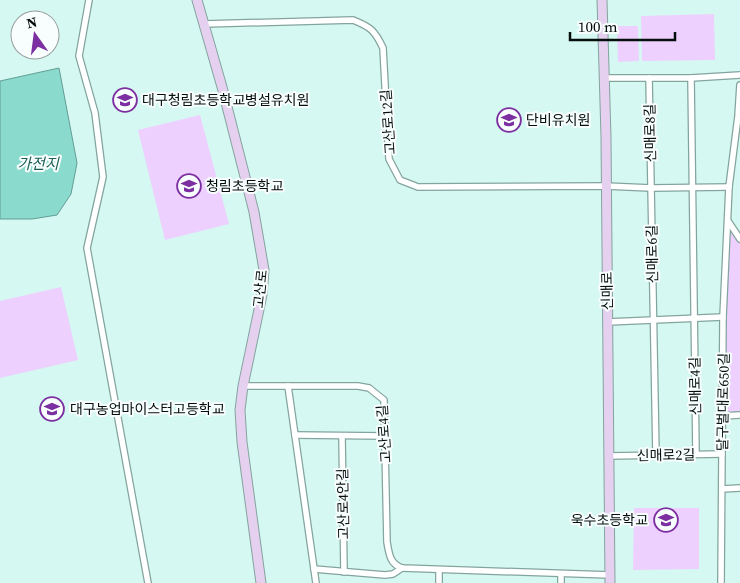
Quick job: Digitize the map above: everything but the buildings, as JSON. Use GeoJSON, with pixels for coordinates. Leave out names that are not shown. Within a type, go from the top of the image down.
{"type":"FeatureCollection","features":[{"type":"Feature","properties":{"kind":"main road","name":"고산로"},"geometry":{"type":"LineString","coordinates":[[197,0],[254,212],[264,270],[262,295],[243,386],[240,410],[240,424],[261,583]]}},
{"type":"Feature","properties":{"kind":"main road","name":"신매로"},"geometry":{"type":"LineString","coordinates":[[602,0],[610,579]]}},
{"type":"Feature","properties":{"kind":"street"},"geometry":{"type":"LineString","coordinates":[[89,0],[79,56],[95,113],[103,177],[87,248],[148,583]]}},
{"type":"Feature","properties":{"kind":"street","name":"고산로12길"},"geometry":{"type":"LineString","coordinates":[[204,24],[353,20],[366,25],[376,34],[383,48],[389,160],[400,180],[418,187],[605,186]]}},
{"type":"Feature","properties":{"kind":"street"},"geometry":{"type":"LineString","coordinates":[[604,78],[691,78],[740,75]]}},
{"type":"Feature","properties":{"kind":"street","name":"신매로8길"},"geometry":{"type":"LineString","coordinates":[[649,78],[651,188]]}},
{"type":"Feature","properties":{"kind":"street"},"geometry":{"type":"LineString","coordinates":[[691,78],[694,319]]}},
{"type":"Feature","properties":{"kind":"street","name":"달구벌대로650길"},"geometry":{"type":"LineString","coordinates":[[721,583],[724,317],[729,187],[738,141],[740,85]]}},
{"type":"Feature","properties":{"kind":"street"},"geometry":{"type":"LineString","coordinates":[[605,186],[651,188],[729,187]]}},
{"type":"Feature","properties":{"kind":"street","name":"신매로6길"},"geometry":{"type":"LineString","coordinates":[[651,188],[654,320]]}},
{"type":"Feature","properties":{"kind":"street"},"geometry":{"type":"LineString","coordinates":[[728,221],[740,239]]}},
{"type":"Feature","properties":{"kind":"street"},"geometry":{"type":"LineString","coordinates":[[607,322],[724,317]]}},
{"type":"Feature","properties":{"kind":"street","name":"신매로4길"},"geometry":{"type":"LineString","coordinates":[[694,319],[696,454]]}},
{"type":"Feature","properties":{"kind":"street"},"geometry":{"type":"LineString","coordinates":[[654,320],[656,455]]}},
{"type":"Feature","properties":{"kind":"street","name":"고산로4길"},"geometry":{"type":"LineString","coordinates":[[243,386],[358,386],[369,388],[384,400],[388,551],[393,563],[402,568]]}},
{"type":"Feature","properties":{"kind":"street"},"geometry":{"type":"LineString","coordinates":[[288,386],[316,583]]}},
{"type":"Feature","properties":{"kind":"street"},"geometry":{"type":"LineString","coordinates":[[722,416],[740,415]]}},
{"type":"Feature","properties":{"kind":"street"},"geometry":{"type":"LineString","coordinates":[[295,435],[385,436]]}},
{"type":"Feature","properties":{"kind":"street","name":"고산로4안길"},"geometry":{"type":"LineString","coordinates":[[342,436],[344,572]]}},
{"type":"Feature","properties":{"kind":"street","name":"신매로2길"},"geometry":{"type":"LineString","coordinates":[[609,456],[722,454]]}},
{"type":"Feature","properties":{"kind":"street"},"geometry":{"type":"LineString","coordinates":[[722,489],[740,488]]}},
{"type":"Feature","properties":{"kind":"street"},"geometry":{"type":"LineString","coordinates":[[314,569],[393,574],[402,568],[561,574],[610,579]]}},
{"type":"Feature","properties":{"kind":"street"},"geometry":{"type":"LineString","coordinates":[[439,570],[439,583]]}},
{"type":"Feature","properties":{"kind":"street"},"geometry":{"type":"LineString","coordinates":[[561,574],[561,583]]}},
{"type":"Feature","properties":{"kind":"shaded area"},"geometry":{"type":"Polygon","coordinates":[[[714,14],[715,60],[642,61],[641,16],[714,14]]]}},
{"type":"Feature","properties":{"kind":"shaded area"},"geometry":{"type":"Polygon","coordinates":[[[617,26],[638,26],[639,61],[618,62],[617,26]]]}},
{"type":"Feature","properties":{"kind":"shaded area"},"geometry":{"type":"Polygon","coordinates":[[[200,115],[229,224],[165,240],[138,130],[200,115]]]}},
{"type":"Feature","properties":{"kind":"shaded area"},"geometry":{"type":"Polygon","coordinates":[[[728,227],[740,241],[740,415],[722,416],[728,227]]]}},
{"type":"Feature","properties":{"kind":"shaded area"},"geometry":{"type":"Polygon","coordinates":[[[61,287],[78,360],[0,378],[0,301],[61,287]]]}},
{"type":"Feature","properties":{"kind":"shaded area"},"geometry":{"type":"Polygon","coordinates":[[[634,508],[699,508],[699,569],[633,570],[634,508]]]}},
{"type":"Feature","properties":{"kind":"water","name":"가전지"},"geometry":{"type":"Polygon","coordinates":[[[59,68],[77,163],[71,194],[57,215],[32,219],[0,219],[0,81],[59,68]]]}},
{"type":"Feature","properties":{"kind":"place","name":"대구청림초등학교병설유치원"},"geometry":{"type":"Point","coordinates":[125,100]}},
{"type":"Feature","properties":{"kind":"place","name":"단비유치원"},"geometry":{"type":"Point","coordinates":[509,120]}},
{"type":"Feature","properties":{"kind":"place","name":"청림초등학교"},"geometry":{"type":"Point","coordinates":[189,186]}},
{"type":"Feature","properties":{"kind":"place","name":"대구농업마이스터고등학교"},"geometry":{"type":"Point","coordinates":[52,409]}},
{"type":"Feature","properties":{"kind":"place","name":"욱수초등학교"},"geometry":{"type":"Point","coordinates":[666,520]}}]}
